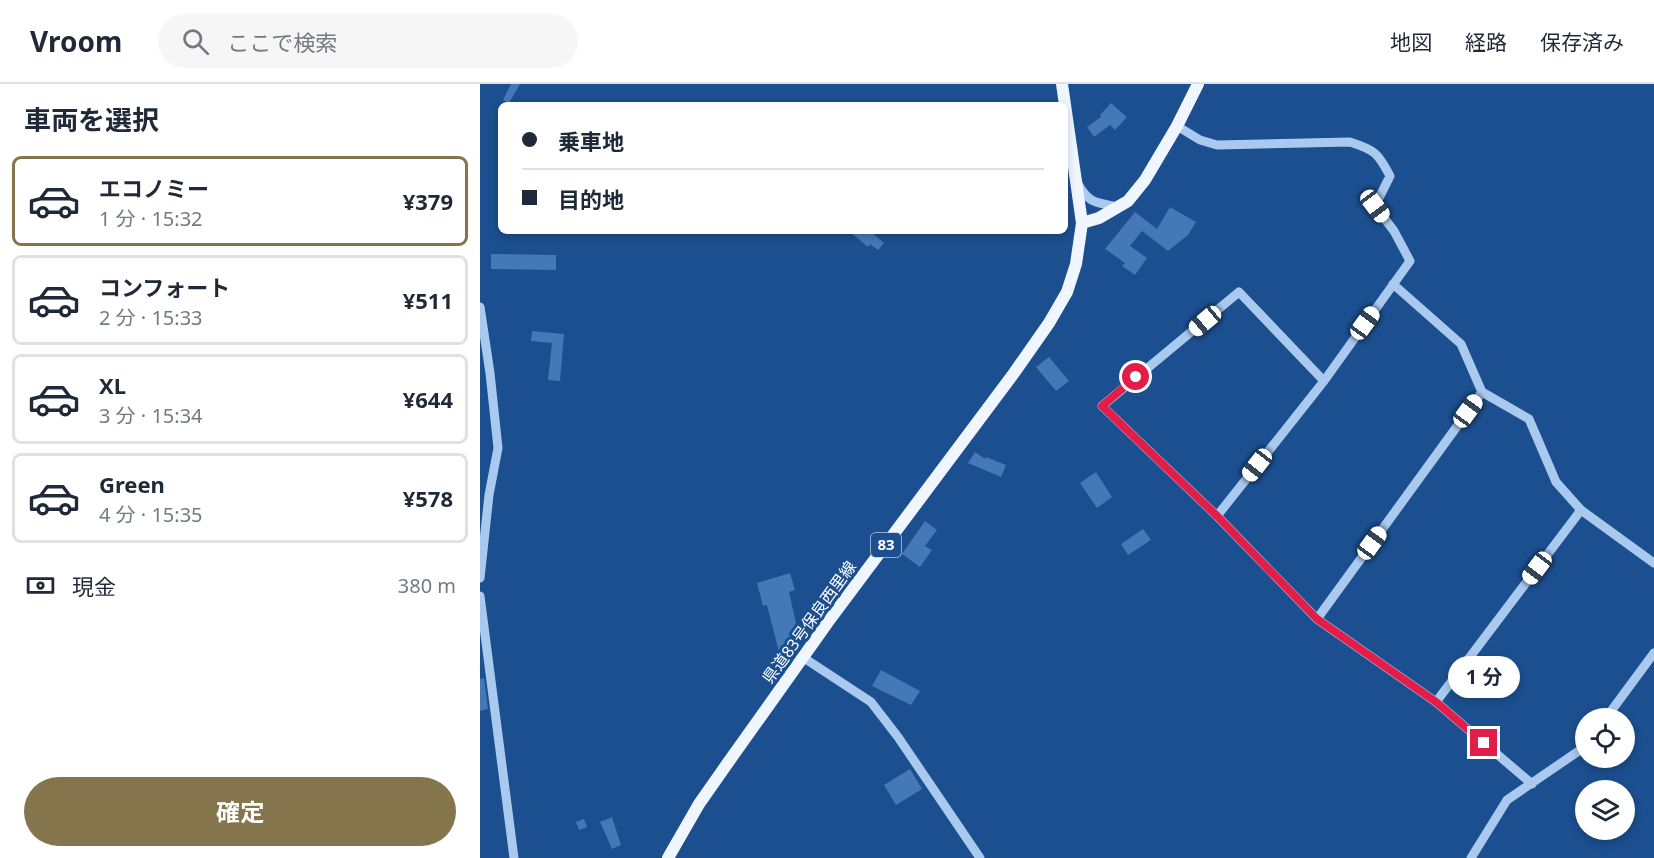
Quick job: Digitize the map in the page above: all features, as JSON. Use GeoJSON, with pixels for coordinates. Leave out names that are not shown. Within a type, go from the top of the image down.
{"type":"FeatureCollection","features":[{"type":"Feature","properties":{"kind":"main road","name":"県道83号保良西里線"},"geometry":{"type":"LineString","coordinates":[[1062,84],[1065,102]]}},
{"type":"Feature","properties":{"kind":"main road"},"geometry":{"type":"LineString","coordinates":[[1082,223],[1099,218],[1128,201],[1145,180],[1177,126],[1198,84]]}},
{"type":"Feature","properties":{"kind":"main road","name":"県道83号保良西里線"},"geometry":{"type":"LineString","coordinates":[[668,858],[699,804],[835,613],[962,444],[1049,323],[1066,292],[1076,264],[1082,223],[1068,123]]}},
{"type":"Feature","properties":{"kind":"street"},"geometry":{"type":"LineString","coordinates":[[1177,126],[1200,140],[1217,145],[1350,142],[1368,148],[1381,158],[1390,176],[1375,206],[1394,231],[1410,261],[1324,381],[1217,516]]}},
{"type":"Feature","properties":{"kind":"street"},"geometry":{"type":"LineString","coordinates":[[1077,182],[1085,197],[1095,203],[1118,207]]}},
{"type":"Feature","properties":{"kind":"street"},"geometry":{"type":"LineString","coordinates":[[1393,284],[1461,344],[1482,392],[1529,419],[1556,482],[1581,510],[1654,563]]}},
{"type":"Feature","properties":{"kind":"street"},"geometry":{"type":"LineString","coordinates":[[1324,381],[1239,292],[1102,406],[1217,516],[1317,619],[1436,702],[1532,784]]}},
{"type":"Feature","properties":{"kind":"street"},"geometry":{"type":"LineString","coordinates":[[480,307],[498,448],[484,496],[480,578]]}},
{"type":"Feature","properties":{"kind":"street"},"geometry":{"type":"LineString","coordinates":[[1317,619],[1482,392]]}},
{"type":"Feature","properties":{"kind":"street"},"geometry":{"type":"LineString","coordinates":[[1436,702],[1581,510]]}},
{"type":"Feature","properties":{"kind":"street"},"geometry":{"type":"LineString","coordinates":[[480,596],[514,858]]}},
{"type":"Feature","properties":{"kind":"street"},"geometry":{"type":"LineString","coordinates":[[1613,708],[1654,653]]}},
{"type":"Feature","properties":{"kind":"street"},"geometry":{"type":"LineString","coordinates":[[804,658],[871,702],[898,737],[981,858]]}},
{"type":"Feature","properties":{"kind":"street"},"geometry":{"type":"LineString","coordinates":[[1471,858],[1507,800],[1575,754]]}},
{"type":"Feature","properties":{"kind":"street"},"geometry":{"type":"LineString","coordinates":[[676,858],[682,833]]}},
{"type":"Feature","properties":{"kind":"building"},"geometry":{"type":"Polygon","coordinates":[[[511,84],[520,84],[510,102],[503,100],[511,84]]]}},
{"type":"Feature","properties":{"kind":"building"},"geometry":{"type":"Polygon","coordinates":[[[1111,103],[1127,117],[1115,130],[1110,125],[1094,137],[1087,127],[1101,117],[1100,115],[1111,103]]]}},
{"type":"Feature","properties":{"kind":"building"},"geometry":{"type":"Polygon","coordinates":[[[1170,207],[1196,222],[1188,235],[1168,251],[1142,231],[1130,246],[1147,258],[1135,275],[1122,266],[1125,263],[1105,249],[1135,212],[1157,229],[1170,207]]]}},
{"type":"Feature","properties":{"kind":"building"},"geometry":{"type":"Polygon","coordinates":[[[853,234],[874,234],[884,243],[878,250],[870,244],[868,247],[853,234]]]}},
{"type":"Feature","properties":{"kind":"building"},"geometry":{"type":"Polygon","coordinates":[[[491,254],[556,255],[556,270],[491,269],[491,254]]]}},
{"type":"Feature","properties":{"kind":"building"},"geometry":{"type":"Polygon","coordinates":[[[532,331],[564,334],[560,381],[548,380],[552,343],[531,341],[532,331]]]}},
{"type":"Feature","properties":{"kind":"building"},"geometry":{"type":"Polygon","coordinates":[[[1049,357],[1069,381],[1056,391],[1036,367],[1049,357]]]}},
{"type":"Feature","properties":{"kind":"building"},"geometry":{"type":"Polygon","coordinates":[[[975,452],[985,459],[986,457],[1006,465],[1001,477],[968,463],[975,452]]]}},
{"type":"Feature","properties":{"kind":"building"},"geometry":{"type":"Polygon","coordinates":[[[1096,472],[1112,497],[1097,508],[1080,483],[1096,472]]]}},
{"type":"Feature","properties":{"kind":"building"},"geometry":{"type":"Polygon","coordinates":[[[925,521],[937,530],[925,546],[932,550],[920,567],[902,554],[925,521]]]}},
{"type":"Feature","properties":{"kind":"building"},"geometry":{"type":"Polygon","coordinates":[[[1143,529],[1151,540],[1128,555],[1121,544],[1143,529]]]}},
{"type":"Feature","properties":{"kind":"building"},"geometry":{"type":"Polygon","coordinates":[[[790,573],[795,590],[789,592],[801,646],[779,652],[767,605],[763,606],[757,583],[790,573]]]}},
{"type":"Feature","properties":{"kind":"building"},"geometry":{"type":"Polygon","coordinates":[[[881,670],[920,691],[911,705],[872,686],[881,670]]]}},
{"type":"Feature","properties":{"kind":"building"},"geometry":{"type":"Polygon","coordinates":[[[484,678],[488,709],[480,711],[480,679],[484,678]]]}},
{"type":"Feature","properties":{"kind":"building"},"geometry":{"type":"Polygon","coordinates":[[[910,769],[922,789],[896,805],[884,785],[910,769]]]}},
{"type":"Feature","properties":{"kind":"building"},"geometry":{"type":"Polygon","coordinates":[[[612,817],[621,845],[612,849],[600,822],[612,817]]]}},
{"type":"Feature","properties":{"kind":"building"},"geometry":{"type":"Polygon","coordinates":[[[584,819],[587,827],[579,830],[576,822],[584,819]]]}},
{"type":"Feature","properties":{"kind":"route"},"geometry":{"type":"LineString","coordinates":[[1136,377],[1102,406],[1217,516],[1317,619],[1436,702],[1484,743]]}}]}
